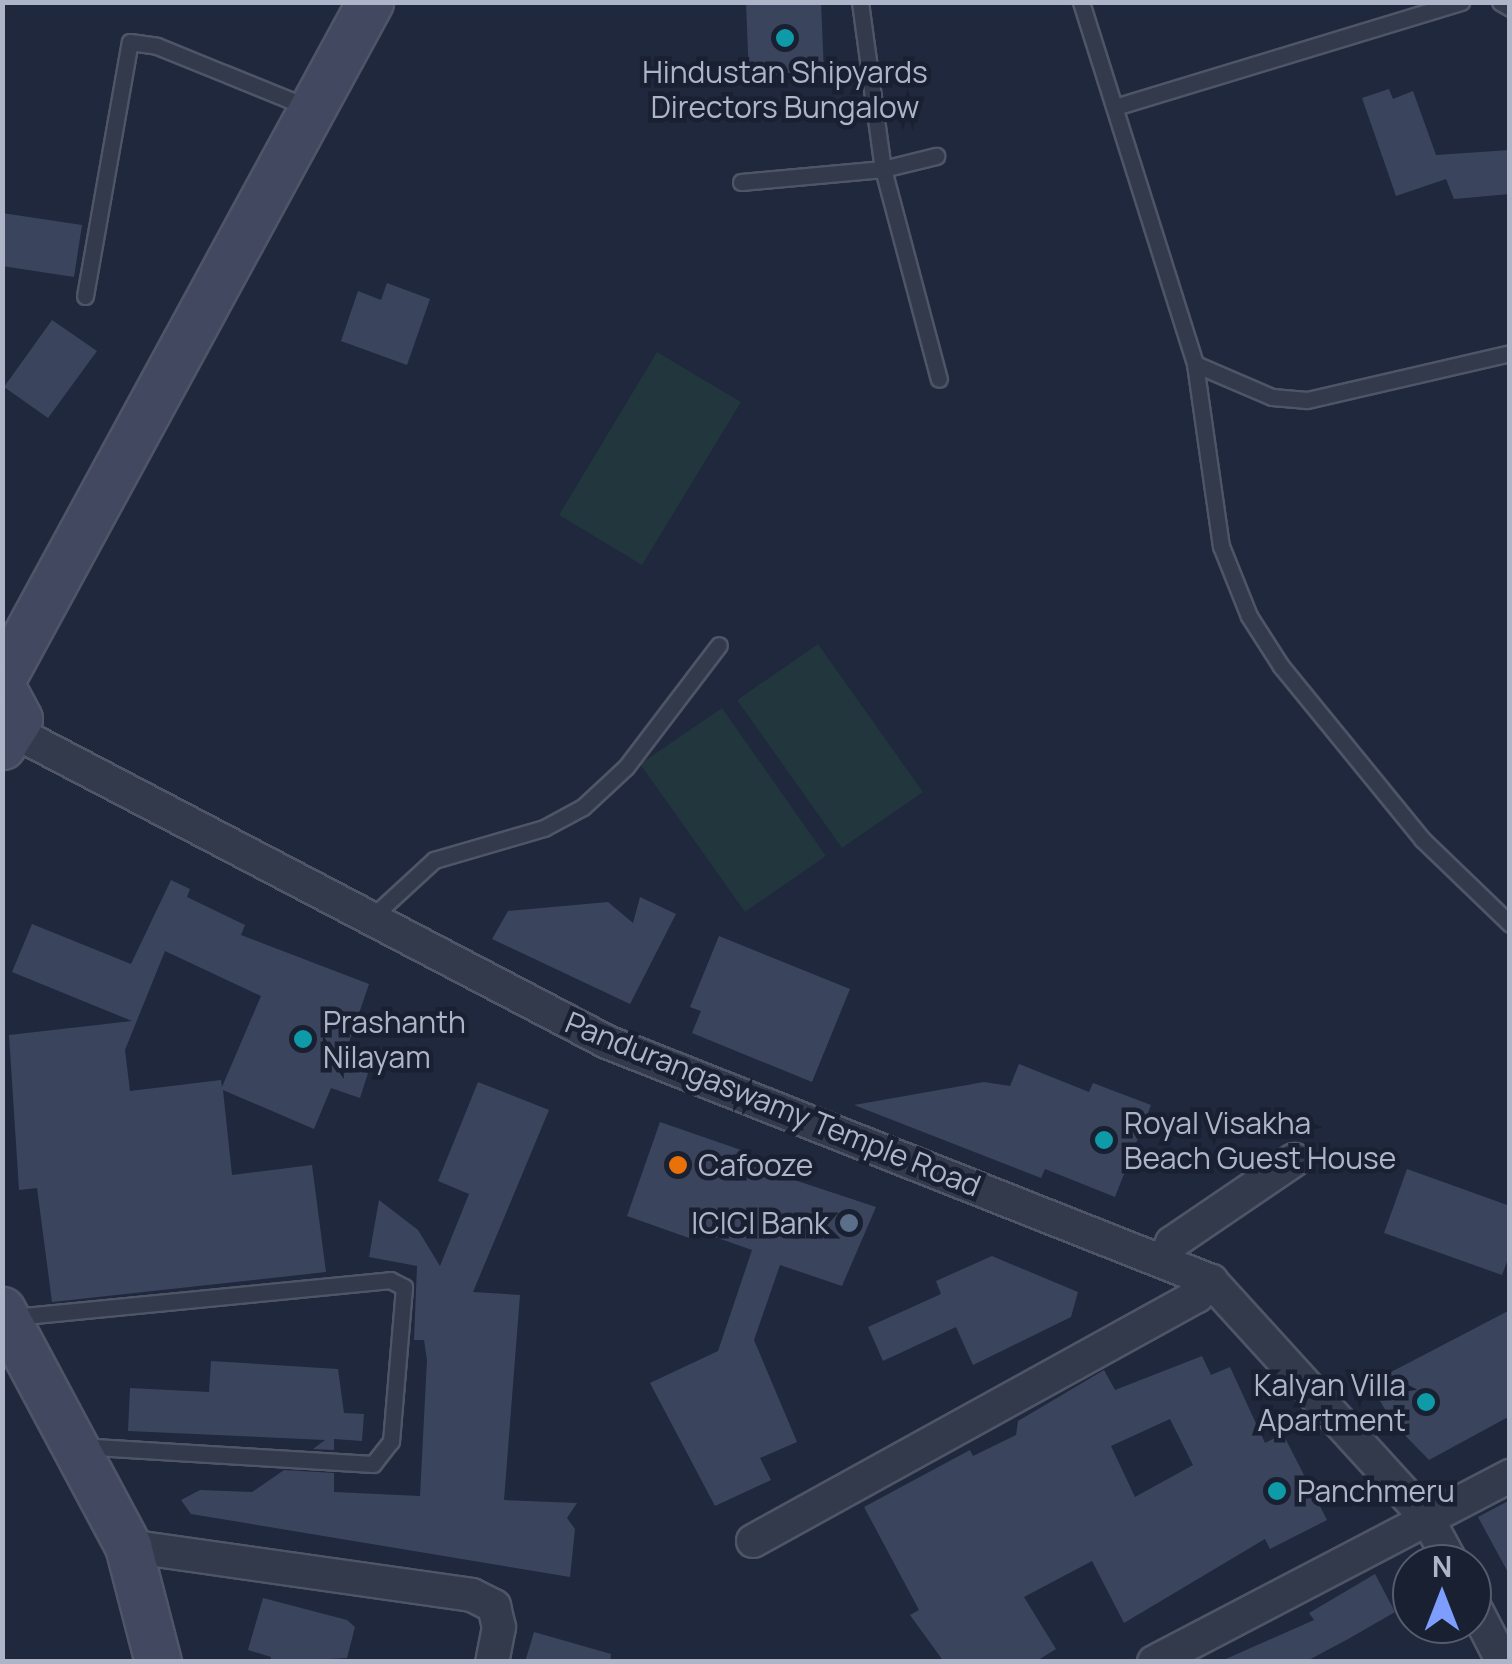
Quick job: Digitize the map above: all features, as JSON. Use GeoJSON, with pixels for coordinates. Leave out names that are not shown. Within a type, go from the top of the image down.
{"type":"FeatureCollection","features":[{"type":"Feature","properties":{"kind":"street"},"geometry":{"type":"LineString","coordinates":[[2,679],[315,110],[370,2]]}},
{"type":"Feature","properties":{"kind":"street"},"geometry":{"type":"LineString","coordinates":[[2,688],[17,705],[9,739]]}},
{"type":"Feature","properties":{"kind":"street","name":"Pandurangaswamy Temple Road"},"geometry":{"type":"LineString","coordinates":[[9,739],[372,918],[608,1042],[1211,1281],[1427,1518],[1441,1544]]}},
{"type":"Feature","properties":{"kind":"street"},"geometry":{"type":"LineString","coordinates":[[1164,1261],[1172,1243],[1294,1160]]}},
{"type":"Feature","properties":{"kind":"street"},"geometry":{"type":"LineString","coordinates":[[753,1542],[1197,1296],[1211,1281]]}},
{"type":"Feature","properties":{"kind":"street"},"geometry":{"type":"LineString","coordinates":[[4,1314],[128,1546],[158,1662]]}},
{"type":"Feature","properties":{"kind":"street"},"geometry":{"type":"LineString","coordinates":[[1154,1662],[1510,1476]]}},
{"type":"Feature","properties":{"kind":"street"},"geometry":{"type":"LineString","coordinates":[[128,1546],[472,1595],[494,1606],[499,1627],[492,1662]]}},
{"type":"Feature","properties":{"kind":"lane"},"geometry":{"type":"LineString","coordinates":[[860,2],[884,169],[938,379]]}},
{"type":"Feature","properties":{"kind":"lane"},"geometry":{"type":"LineString","coordinates":[[1081,2],[1195,364],[1221,546],[1249,616],[1280,666],[1422,839],[1510,924]]}},
{"type":"Feature","properties":{"kind":"lane"},"geometry":{"type":"LineString","coordinates":[[1115,106],[1461,2]]}},
{"type":"Feature","properties":{"kind":"lane"},"geometry":{"type":"LineString","coordinates":[[1500,2],[1510,8]]}},
{"type":"Feature","properties":{"kind":"lane"},"geometry":{"type":"LineString","coordinates":[[85,296],[130,42],[157,46],[315,110]]}},
{"type":"Feature","properties":{"kind":"lane"},"geometry":{"type":"LineString","coordinates":[[740,182],[884,169],[936,156]]}},
{"type":"Feature","properties":{"kind":"lane"},"geometry":{"type":"LineString","coordinates":[[1195,364],[1272,398],[1306,400],[1510,353]]}},
{"type":"Feature","properties":{"kind":"lane"},"geometry":{"type":"LineString","coordinates":[[372,918],[434,860],[544,828],[582,807],[637,754],[719,645]]}},
{"type":"Feature","properties":{"kind":"lane"},"geometry":{"type":"LineString","coordinates":[[4,1314],[390,1280],[404,1287],[392,1441],[373,1464],[72,1446]]}},
{"type":"Feature","properties":{"kind":"shaded area"},"geometry":{"type":"Polygon","coordinates":[[[657,352],[741,402],[642,565],[559,515],[657,352]]]}},
{"type":"Feature","properties":{"kind":"shaded area"},"geometry":{"type":"Polygon","coordinates":[[[818,644],[923,792],[842,848],[737,700],[818,644]]]}},
{"type":"Feature","properties":{"kind":"shaded area"},"geometry":{"type":"Polygon","coordinates":[[[722,708],[826,856],[745,912],[640,764],[722,708]]]}},
{"type":"Feature","properties":{"kind":"building","name":"Hindustan Shipyards Directors Bungalow"},"geometry":{"type":"Polygon","coordinates":[[[746,2],[821,2],[824,74],[749,78],[746,2]]]}},
{"type":"Feature","properties":{"kind":"building"},"geometry":{"type":"Polygon","coordinates":[[[1389,89],[1393,99],[1413,91],[1436,155],[1510,150],[1510,194],[1454,199],[1446,179],[1396,196],[1362,98],[1389,89]]]}},
{"type":"Feature","properties":{"kind":"building"},"geometry":{"type":"Polygon","coordinates":[[[2,213],[82,225],[74,277],[2,266],[2,213]]]}},
{"type":"Feature","properties":{"kind":"building"},"geometry":{"type":"Polygon","coordinates":[[[387,283],[430,299],[407,365],[341,341],[358,291],[381,300],[387,283]]]}},
{"type":"Feature","properties":{"kind":"building"},"geometry":{"type":"Polygon","coordinates":[[[52,320],[97,351],[48,418],[4,387],[52,320]]]}},
{"type":"Feature","properties":{"kind":"building"},"geometry":{"type":"Polygon","coordinates":[[[171,880],[190,889],[187,897],[245,925],[241,935],[369,984],[342,1063],[368,1073],[360,1098],[331,1088],[314,1129],[223,1090],[232,1175],[312,1165],[326,1272],[52,1302],[37,1188],[19,1190],[9,1035],[132,1021],[12,972],[32,924],[131,964],[171,880]],[[165,951],[125,1050],[130,1091],[221,1080],[222,1087],[261,996],[165,951]]]}},
{"type":"Feature","properties":{"kind":"building"},"geometry":{"type":"Polygon","coordinates":[[[640,897],[676,914],[630,1004],[492,939],[508,911],[608,902],[633,923],[640,897]]]}},
{"type":"Feature","properties":{"kind":"building"},"geometry":{"type":"Polygon","coordinates":[[[719,936],[850,989],[812,1082],[692,1033],[701,1011],[690,1007],[719,936]]]}},
{"type":"Feature","properties":{"kind":"building"},"geometry":{"type":"Polygon","coordinates":[[[1019,1064],[1089,1092],[1093,1083],[1151,1105],[1115,1197],[1045,1169],[1041,1178],[854,1105],[984,1082],[1010,1086],[1019,1064]]]}},
{"type":"Feature","properties":{"kind":"building"},"geometry":{"type":"Polygon","coordinates":[[[478,1082],[549,1110],[473,1292],[520,1295],[504,1500],[577,1503],[567,1518],[575,1529],[570,1577],[191,1514],[181,1500],[200,1490],[252,1492],[284,1470],[334,1473],[334,1492],[420,1496],[427,1360],[424,1340],[414,1340],[417,1266],[369,1257],[379,1200],[418,1230],[440,1266],[469,1194],[438,1181],[478,1082]]]}},
{"type":"Feature","properties":{"kind":"building"},"geometry":{"type":"Polygon","coordinates":[[[660,1122],[741,1150],[737,1161],[876,1207],[842,1286],[780,1265],[754,1340],[797,1442],[760,1458],[771,1480],[715,1506],[650,1383],[718,1351],[752,1250],[695,1230],[692,1239],[627,1216],[660,1122]]]}},
{"type":"Feature","properties":{"kind":"building"},"geometry":{"type":"Polygon","coordinates":[[[1407,1169],[1510,1206],[1510,1254],[1502,1275],[1384,1233],[1407,1169]]]}},
{"type":"Feature","properties":{"kind":"building"},"geometry":{"type":"Polygon","coordinates":[[[992,1256],[1078,1292],[1071,1317],[973,1365],[956,1327],[883,1361],[868,1327],[941,1294],[936,1281],[992,1256]]]}},
{"type":"Feature","properties":{"kind":"building"},"geometry":{"type":"Polygon","coordinates":[[[1510,1310],[1510,1416],[1429,1460],[1392,1422],[1370,1383],[1510,1310]]]}},
{"type":"Feature","properties":{"kind":"building"},"geometry":{"type":"Polygon","coordinates":[[[1202,1356],[1211,1375],[1230,1367],[1265,1443],[1283,1434],[1327,1520],[1270,1549],[1265,1539],[1124,1623],[1092,1561],[1024,1597],[1056,1649],[1035,1662],[944,1662],[910,1615],[919,1610],[864,1507],[970,1450],[973,1456],[1016,1435],[1018,1421],[1104,1370],[1115,1390],[1202,1356]],[[1170,1419],[1111,1446],[1135,1497],[1193,1465],[1170,1419]]]}},
{"type":"Feature","properties":{"kind":"building"},"geometry":{"type":"Polygon","coordinates":[[[211,1361],[338,1369],[344,1413],[364,1414],[362,1441],[334,1439],[334,1450],[313,1449],[325,1440],[128,1431],[130,1388],[209,1392],[211,1361]]]}},
{"type":"Feature","properties":{"kind":"building"},"geometry":{"type":"Polygon","coordinates":[[[1510,1500],[1510,1576],[1478,1517],[1510,1500]]]}},
{"type":"Feature","properties":{"kind":"building"},"geometry":{"type":"Polygon","coordinates":[[[1375,1574],[1392,1606],[1392,1614],[1305,1662],[1219,1662],[1314,1620],[1309,1613],[1375,1574]]]}},
{"type":"Feature","properties":{"kind":"building"},"geometry":{"type":"Polygon","coordinates":[[[263,1598],[347,1620],[355,1627],[347,1658],[270,1662],[271,1657],[248,1650],[263,1598]]]}},
{"type":"Feature","properties":{"kind":"building"},"geometry":{"type":"Polygon","coordinates":[[[534,1632],[611,1654],[610,1662],[525,1662],[534,1632]]]}},
{"type":"Feature","properties":{"kind":"place","name":"Hindustan Shipyards Directors Bungalow"},"geometry":{"type":"Point","coordinates":[785,38]}},
{"type":"Feature","properties":{"kind":"place","name":"Prashanth Nilayam"},"geometry":{"type":"Point","coordinates":[303,1039]}},
{"type":"Feature","properties":{"kind":"place","name":"Royal Visakha Beach Guest House"},"geometry":{"type":"Point","coordinates":[1104,1140]}},
{"type":"Feature","properties":{"kind":"place","name":"Cafooze"},"geometry":{"type":"Point","coordinates":[678,1165]}},
{"type":"Feature","properties":{"kind":"place","name":"ICICI Bank"},"geometry":{"type":"Point","coordinates":[849,1223]}},
{"type":"Feature","properties":{"kind":"place","name":"Kalyan Villa Apartment"},"geometry":{"type":"Point","coordinates":[1426,1402]}},
{"type":"Feature","properties":{"kind":"place","name":"Panchmeru"},"geometry":{"type":"Point","coordinates":[1277,1491]}}]}
